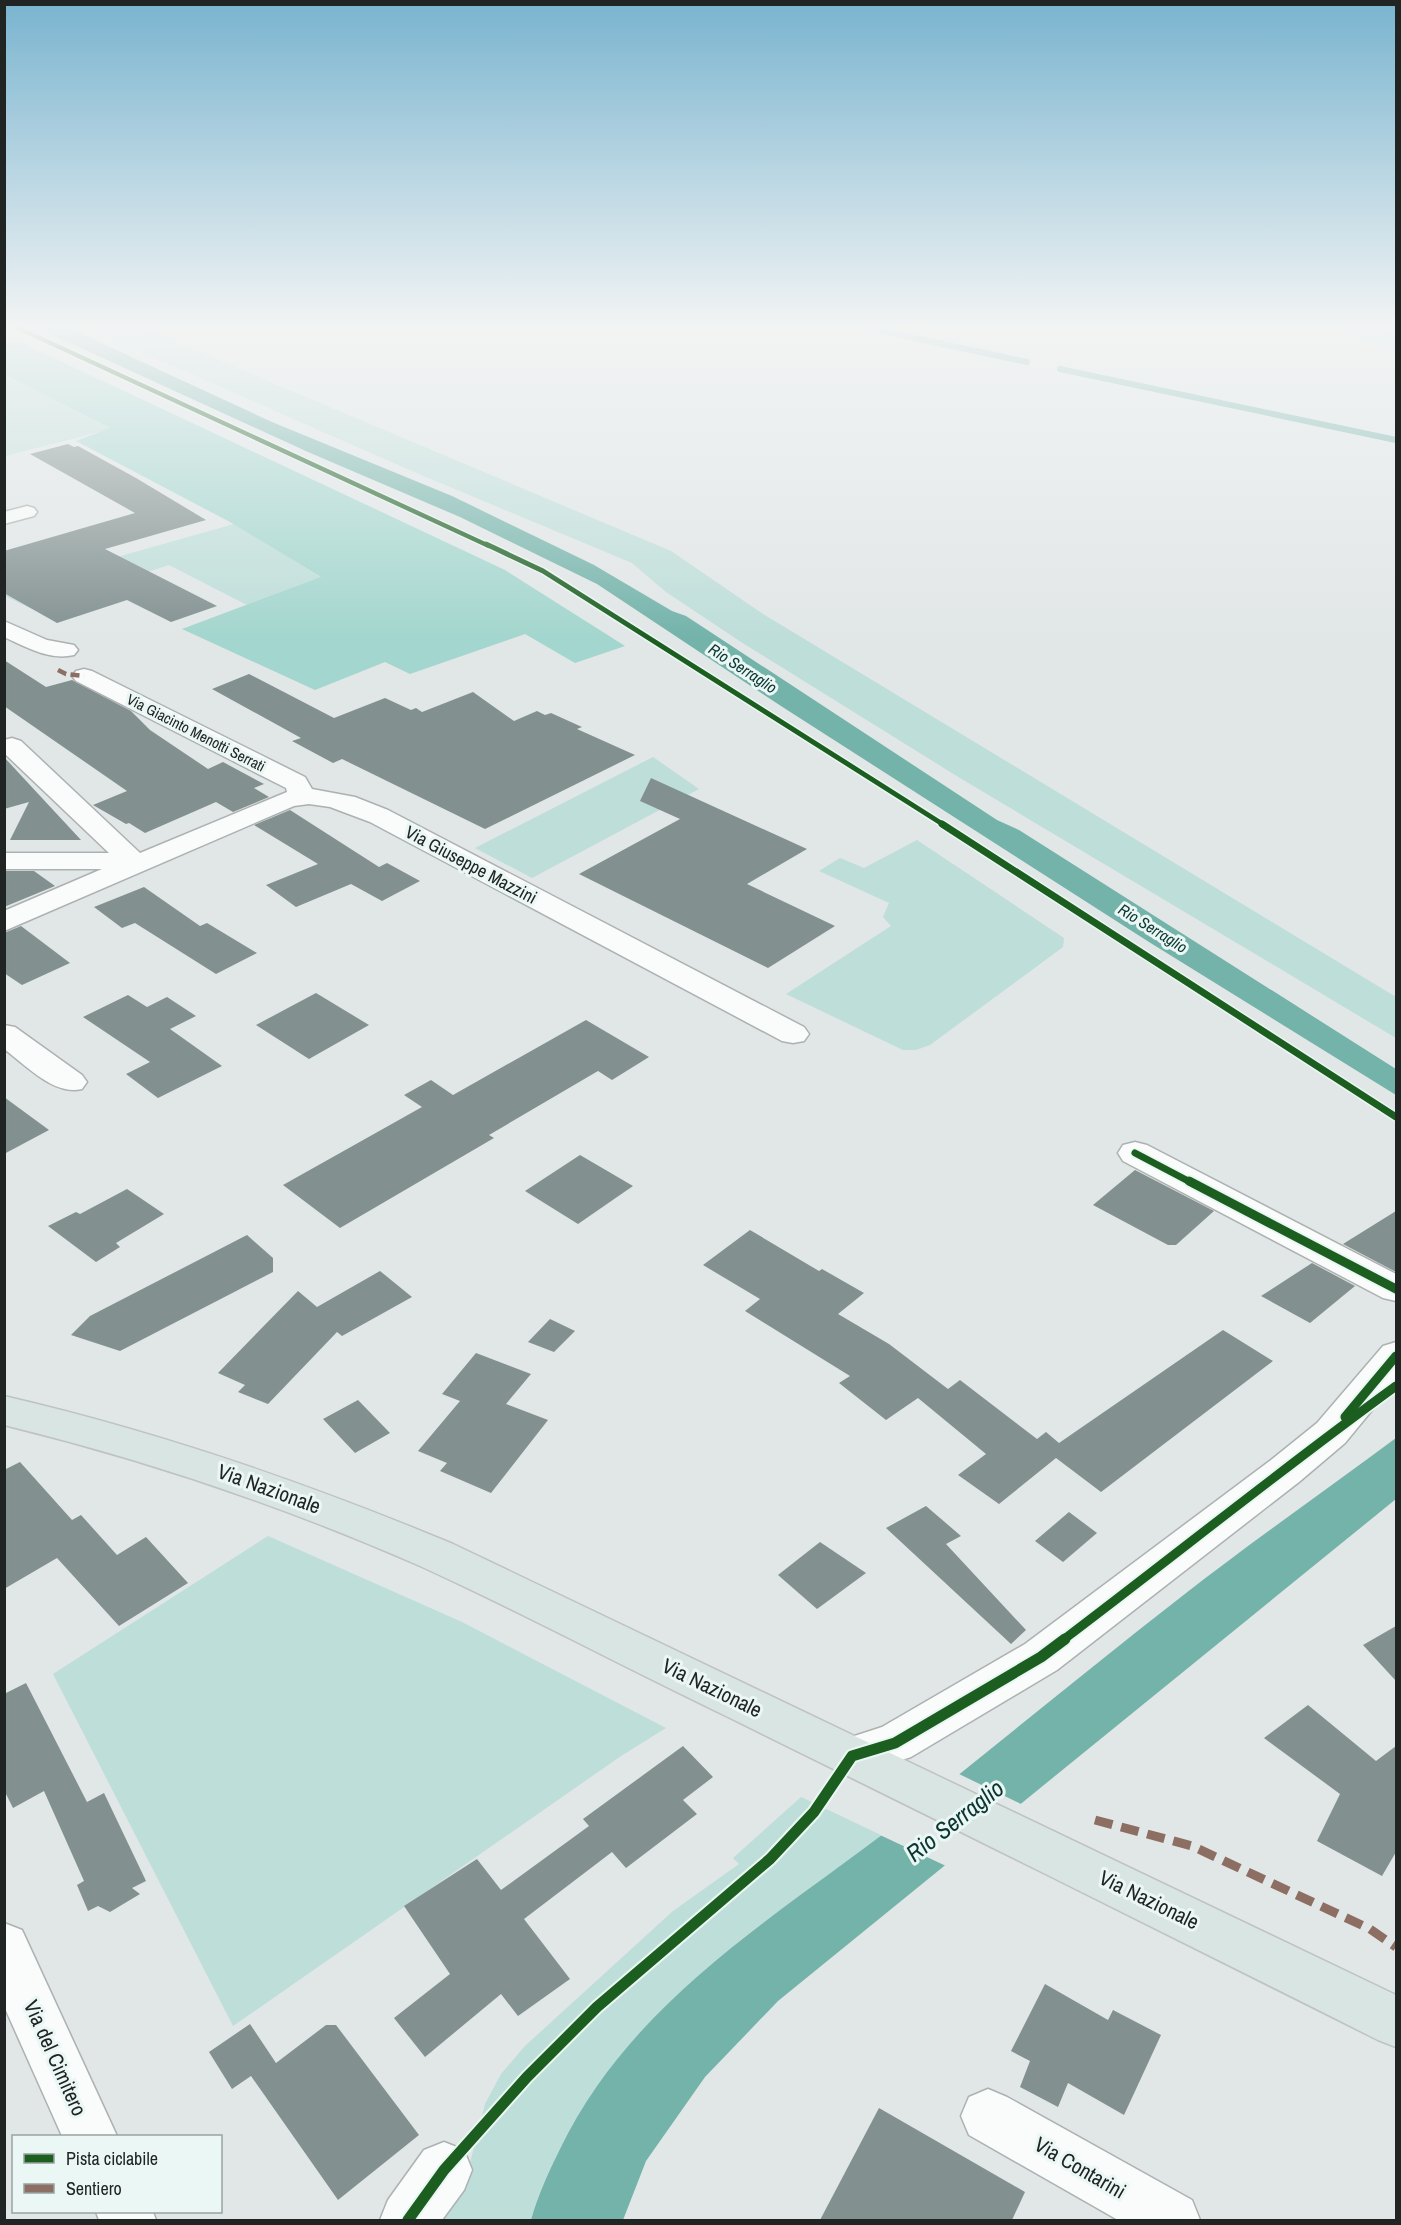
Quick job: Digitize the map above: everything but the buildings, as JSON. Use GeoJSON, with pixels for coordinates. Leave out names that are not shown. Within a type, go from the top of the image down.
{"type":"FeatureCollection","features":[{"type":"Feature","properties":{"kind":"main road","name":"Via Nazionale"},"geometry":{"type":"LineString","coordinates":[[4,1410],[122,1439],[211,1467],[374,1528],[438,1556],[1047,1850],[1396,2022]]}},
{"type":"Feature","properties":{"kind":"street"},"geometry":{"type":"LineString","coordinates":[[4,518],[27,512]]}},
{"type":"Feature","properties":{"kind":"street"},"geometry":{"type":"LineString","coordinates":[[4,628],[41,646],[66,650]]}},
{"type":"Feature","properties":{"kind":"street","name":"Via Giacinto Menotti Serrati"},"geometry":{"type":"LineString","coordinates":[[84,676],[296,783],[300,796]]}},
{"type":"Feature","properties":{"kind":"street"},"geometry":{"type":"LineString","coordinates":[[12,746],[136,864]]}},
{"type":"Feature","properties":{"kind":"street"},"geometry":{"type":"LineString","coordinates":[[4,922],[300,796]]}},
{"type":"Feature","properties":{"kind":"street","name":"Via Giuseppe Mazzini"},"geometry":{"type":"LineString","coordinates":[[300,796],[335,801],[379,816],[793,1034]]}},
{"type":"Feature","properties":{"kind":"street"},"geometry":{"type":"LineString","coordinates":[[4,861],[107,861],[136,864]]}},
{"type":"Feature","properties":{"kind":"street"},"geometry":{"type":"LineString","coordinates":[[4,1034],[71,1082]]}},
{"type":"Feature","properties":{"kind":"street"},"geometry":{"type":"LineString","coordinates":[[1135,1154],[1396,1289]]}},
{"type":"Feature","properties":{"kind":"street"},"geometry":{"type":"LineString","coordinates":[[852,1756],[896,1743],[1041,1657],[1285,1472],[1331,1433],[1396,1356]]}},
{"type":"Feature","properties":{"kind":"street","name":"Via del Cimitero"},"geometry":{"type":"LineString","coordinates":[[4,1947],[90,2135]]}},
{"type":"Feature","properties":{"kind":"street","name":"Via Contarini"},"geometry":{"type":"LineString","coordinates":[[988,2116],[1172,2220]]}},
{"type":"Feature","properties":{"kind":"street"},"geometry":{"type":"LineString","coordinates":[[408,2220],[444,2170]]}},
{"type":"Feature","properties":{"kind":"shaded area"},"geometry":{"type":"Polygon","coordinates":[[[5,431],[104,431],[5,456],[5,431]]]}},
{"type":"Feature","properties":{"kind":"shaded area"},"geometry":{"type":"Polygon","coordinates":[[[103,431],[209,431],[505,570],[625,646],[575,663],[525,634],[410,674],[385,662],[315,690],[182,629],[321,577],[230,522],[76,441],[103,431]]]}},
{"type":"Feature","properties":{"kind":"shaded area"},"geometry":{"type":"Polygon","coordinates":[[[320,431],[386,431],[671,551],[763,614],[1396,997],[1396,1038],[960,778],[741,642],[666,592],[632,563],[320,431]]]}},
{"type":"Feature","properties":{"kind":"shaded area"},"geometry":{"type":"Polygon","coordinates":[[[234,524],[322,578],[247,605],[169,565],[32,609],[5,596],[4,589],[234,524]]]}},
{"type":"Feature","properties":{"kind":"shaded area"},"geometry":{"type":"Polygon","coordinates":[[[653,757],[699,789],[532,878],[475,848],[653,757]]]}},
{"type":"Feature","properties":{"kind":"shaded area"},"geometry":{"type":"Polygon","coordinates":[[[917,840],[1064,938],[1063,947],[930,1045],[916,1050],[903,1050],[786,994],[891,926],[883,917],[889,903],[819,871],[840,858],[864,868],[917,840]]]}},
{"type":"Feature","properties":{"kind":"shaded area"},"geometry":{"type":"Polygon","coordinates":[[[268,1536],[462,1622],[666,1728],[621,1756],[233,2026],[53,1674],[268,1536]]]}},
{"type":"Feature","properties":{"kind":"shaded area"},"geometry":{"type":"Polygon","coordinates":[[[801,1797],[883,1836],[743,1938],[658,2014],[620,2056],[587,2102],[558,2153],[539,2194],[531,2220],[439,2220],[469,2167],[485,2104],[501,2074],[525,2046],[673,1911],[739,1864],[733,1858],[801,1797]]]}},
{"type":"Feature","properties":{"kind":"water","name":"Rio Serraglio"},"geometry":{"type":"Polygon","coordinates":[[[262,431],[293,431],[452,496],[594,565],[672,611],[686,616],[997,820],[1019,830],[1396,1069],[1396,1095],[1149,942],[781,706],[597,584],[460,517],[262,431]]]}},
{"type":"Feature","properties":{"kind":"water","name":"Rio Serraglio"},"geometry":{"type":"Polygon","coordinates":[[[1396,1438],[1396,1499],[778,2001],[705,2077],[646,2161],[623,2220],[531,2220],[540,2193],[560,2149],[592,2093],[631,2042],[675,1997],[722,1955],[876,1840],[1181,1597],[1396,1438]]]}},
{"type":"Feature","properties":{"kind":"pier"},"geometry":{"type":"Polygon","coordinates":[[[957,1773],[1023,1805],[946,1866],[880,1835],[957,1773]]]}},
{"type":"Feature","properties":{"kind":"waterway"},"geometry":{"type":"LineString","coordinates":[[1353,431],[1396,440]]}},
{"type":"Feature","properties":{"kind":"marked path"},"geometry":{"type":"LineString","coordinates":[[58,670],[66,674],[84,676]]}},
{"type":"Feature","properties":{"kind":"marked path"},"geometry":{"type":"LineString","coordinates":[[1095,1820],[1192,1846],[1370,1929],[1396,1947]]}},
{"type":"Feature","properties":{"kind":"cycle path"},"geometry":{"type":"LineString","coordinates":[[240,431],[543,571],[831,752],[1396,1117]]}},
{"type":"Feature","properties":{"kind":"cycle path"},"geometry":{"type":"LineString","coordinates":[[1135,1153],[1396,1289]]}},
{"type":"Feature","properties":{"kind":"cycle path"},"geometry":{"type":"LineString","coordinates":[[1345,1417],[1396,1356]]}},
{"type":"Feature","properties":{"kind":"cycle path"},"geometry":{"type":"LineString","coordinates":[[408,2220],[444,2170],[527,2077],[597,2007],[770,1859],[814,1812],[852,1756],[895,1743],[1041,1657],[1285,1471],[1331,1433],[1396,1386]]}}]}
